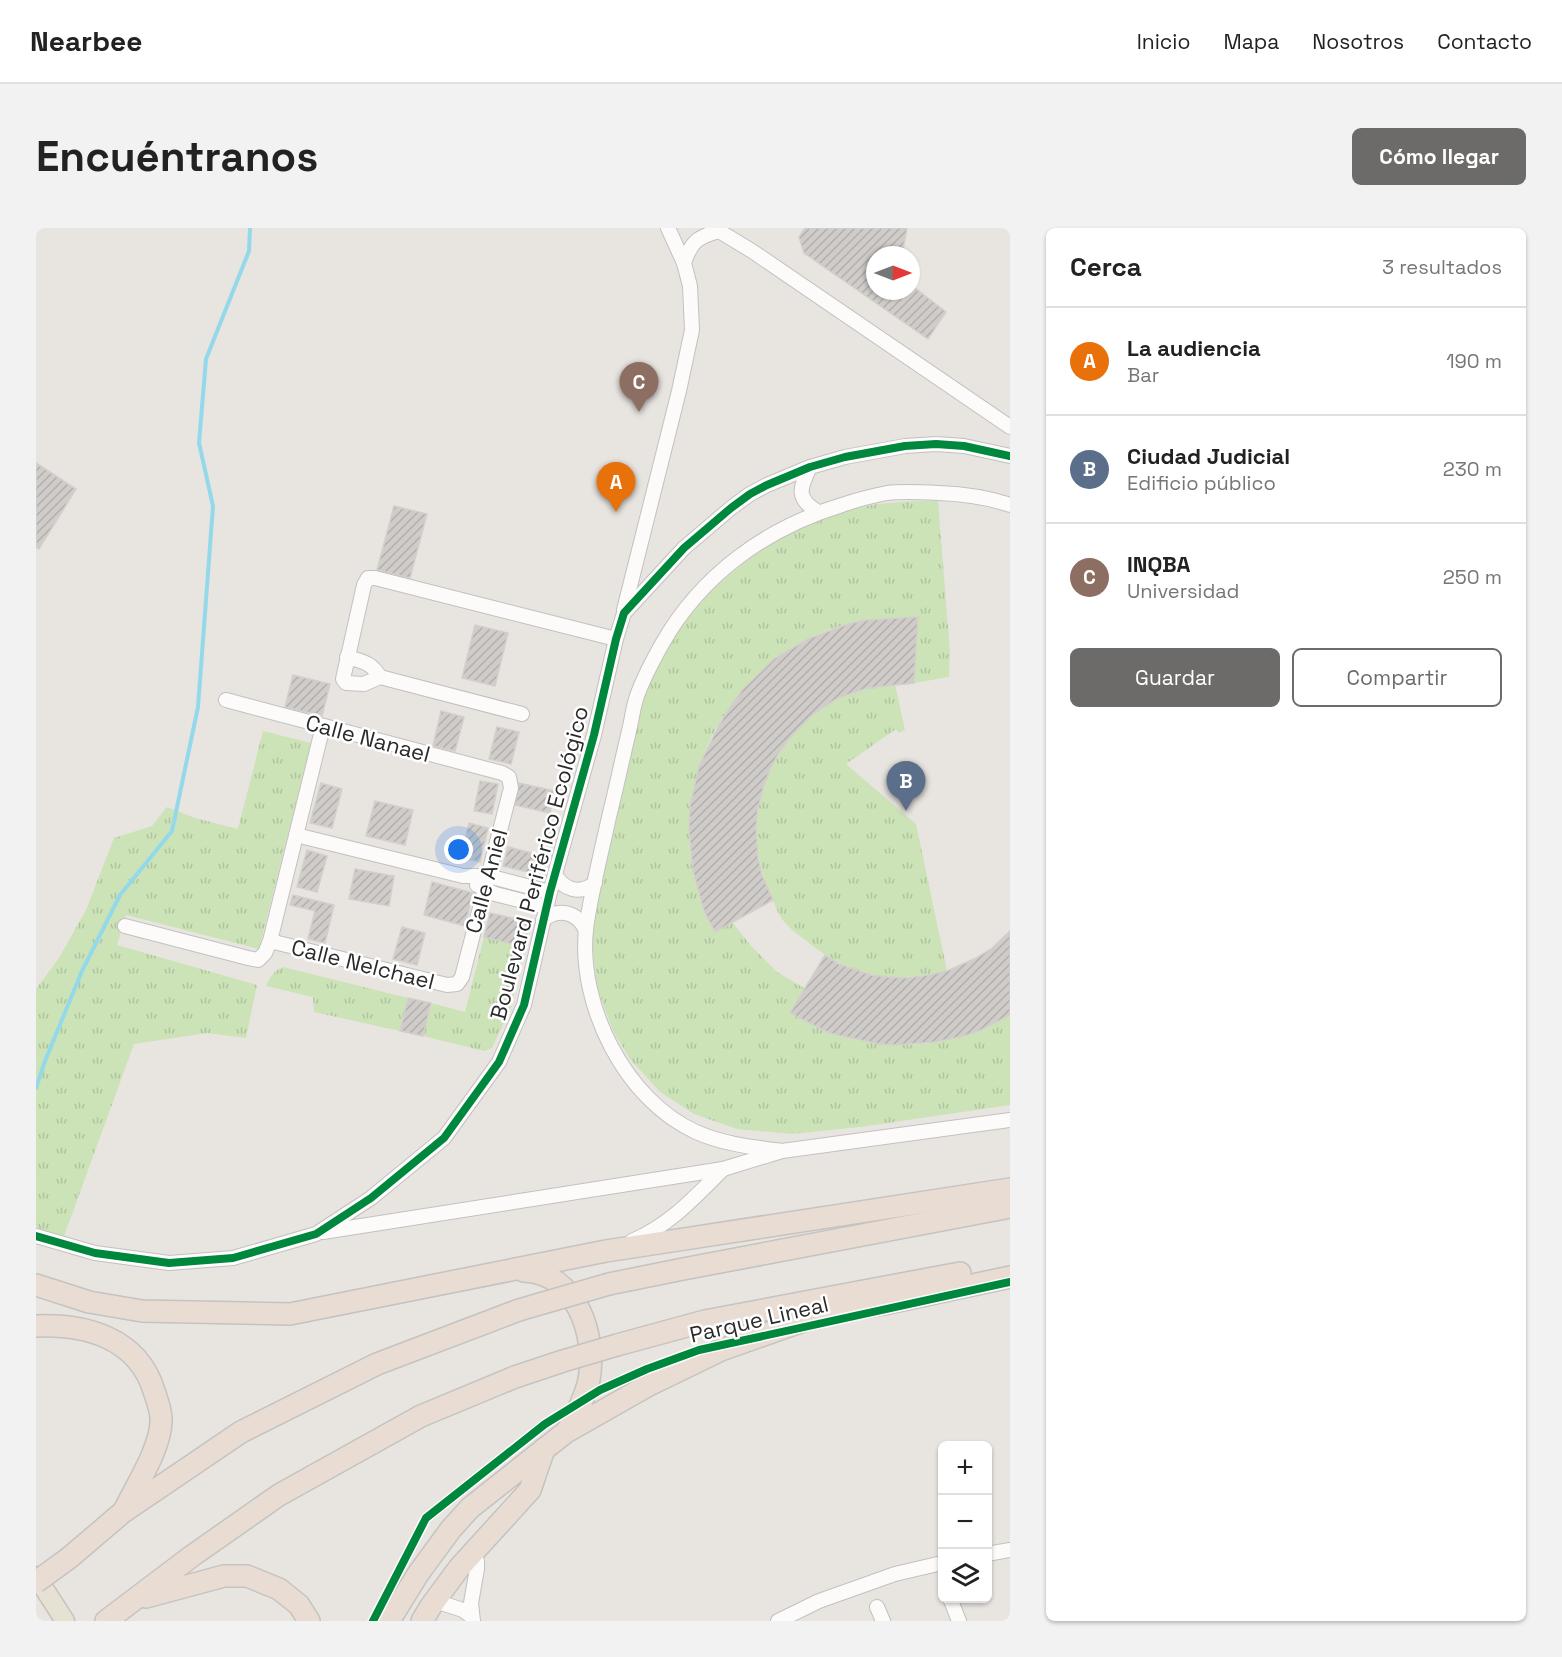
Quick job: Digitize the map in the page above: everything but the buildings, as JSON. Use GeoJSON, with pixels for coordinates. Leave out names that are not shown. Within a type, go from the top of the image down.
{"type":"FeatureCollection","features":[{"type":"Feature","properties":{"kind":"highway"},"geometry":{"type":"LineString","coordinates":[[36,1285],[89,1302],[142,1311],[290,1314],[606,1251],[1010,1188]]}},
{"type":"Feature","properties":{"kind":"highway"},"geometry":{"type":"LineString","coordinates":[[36,1582],[69,1558],[123,1512],[241,1432],[377,1364],[519,1310],[609,1284],[1010,1207]]}},
{"type":"Feature","properties":{"kind":"highway"},"geometry":{"type":"LineString","coordinates":[[111,1618],[192,1556],[279,1495],[421,1416],[515,1377],[617,1345],[705,1321],[1010,1264]]}},
{"type":"Feature","properties":{"kind":"highway"},"geometry":{"type":"LineString","coordinates":[[514,1270],[540,1273],[561,1284],[575,1301],[586,1327],[591,1357],[588,1382],[582,1402],[566,1432]]}},
{"type":"Feature","properties":{"kind":"highway"},"geometry":{"type":"LineString","coordinates":[[389,1621],[418,1574],[470,1508],[566,1432],[666,1376],[753,1337],[826,1313],[884,1304],[1010,1277]]}},
{"type":"Feature","properties":{"kind":"highway"},"geometry":{"type":"LineString","coordinates":[[36,1326],[67,1326],[96,1332],[119,1343],[137,1359],[151,1380],[161,1421],[157,1443],[123,1512]]}},
{"type":"Feature","properties":{"kind":"highway"},"geometry":{"type":"LineString","coordinates":[[422,1621],[471,1554],[530,1490],[544,1449]]}},
{"type":"Feature","properties":{"kind":"highway"},"geometry":{"type":"LineString","coordinates":[[134,1600],[224,1576],[247,1576],[279,1589],[299,1605],[309,1621]]}},
{"type":"Feature","properties":{"kind":"main road"},"geometry":{"type":"LineString","coordinates":[[36,1576],[65,1621]]}},
{"type":"Feature","properties":{"kind":"street"},"geometry":{"type":"LineString","coordinates":[[624,613],[692,330],[690,286],[684,263],[668,228]]}},
{"type":"Feature","properties":{"kind":"street"},"geometry":{"type":"LineString","coordinates":[[684,263],[689,249],[696,240],[717,229],[1010,427]]}},
{"type":"Feature","properties":{"kind":"street","name":"Boulevard Periférico Ecológico"},"geometry":{"type":"LineString","coordinates":[[36,1236],[96,1253],[170,1263],[233,1258],[316,1234],[371,1198],[444,1138],[499,1062],[524,1005],[550,891],[594,735],[624,613],[684,548],[731,508],[750,494],[810,467],[845,457],[905,446],[936,444],[964,446],[1010,456]]}},
{"type":"Feature","properties":{"kind":"street"},"geometry":{"type":"LineString","coordinates":[[810,467],[803,481],[802,498],[806,505],[818,512]]}},
{"type":"Feature","properties":{"kind":"street"},"geometry":{"type":"LineString","coordinates":[[782,1151],[724,1143],[694,1131],[666,1114],[641,1091],[624,1068],[606,1038],[594,1008],[586,969],[586,931],[637,695],[678,617],[722,569],[754,544],[818,512],[886,494],[913,492],[966,494],[1010,505]]}},
{"type":"Feature","properties":{"kind":"street"},"geometry":{"type":"LineString","coordinates":[[522,714],[380,677],[364,684],[346,683],[343,679],[347,657],[364,585],[368,578],[616,639]]}},
{"type":"Feature","properties":{"kind":"street"},"geometry":{"type":"LineString","coordinates":[[347,657],[368,663],[375,668],[380,677]]}},
{"type":"Feature","properties":{"kind":"street","name":"Calle Nanael"},"geometry":{"type":"LineString","coordinates":[[226,700],[502,773],[509,777]]}},
{"type":"Feature","properties":{"kind":"street"},"geometry":{"type":"LineString","coordinates":[[270,941],[323,726]]}},
{"type":"Feature","properties":{"kind":"street","name":"Calle Aniel"},"geometry":{"type":"LineString","coordinates":[[457,984],[462,977],[511,788],[509,777]]}},
{"type":"Feature","properties":{"kind":"street"},"geometry":{"type":"LineString","coordinates":[[296,834],[486,882],[550,891]]}},
{"type":"Feature","properties":{"kind":"street"},"geometry":{"type":"LineString","coordinates":[[555,874],[561,884],[572,889],[585,889],[595,883]]}},
{"type":"Feature","properties":{"kind":"street"},"geometry":{"type":"LineString","coordinates":[[486,882],[495,894],[545,914],[566,913],[579,919],[586,931]]}},
{"type":"Feature","properties":{"kind":"street","name":"Calle Nelchael"},"geometry":{"type":"LineString","coordinates":[[125,927],[258,960],[265,953],[270,941],[447,985],[457,984]]}},
{"type":"Feature","properties":{"kind":"street"},"geometry":{"type":"LineString","coordinates":[[316,1234],[723,1169],[782,1151],[1010,1120]]}},
{"type":"Feature","properties":{"kind":"street"},"geometry":{"type":"LineString","coordinates":[[606,1251],[647,1234],[667,1222],[723,1169]]}},
{"type":"Feature","properties":{"kind":"street"},"geometry":{"type":"LineString","coordinates":[[992,1553],[1010,1550]]}},
{"type":"Feature","properties":{"kind":"street"},"geometry":{"type":"LineString","coordinates":[[471,1554],[477,1561],[471,1603],[472,1619]]}},
{"type":"Feature","properties":{"kind":"street"},"geometry":{"type":"LineString","coordinates":[[778,1621],[819,1601],[884,1578],[938,1564]]}},
{"type":"Feature","properties":{"kind":"street"},"geometry":{"type":"LineString","coordinates":[[435,1601],[463,1610],[472,1619]]}},
{"type":"Feature","properties":{"kind":"street"},"geometry":{"type":"LineString","coordinates":[[952,1603],[959,1621]]}},
{"type":"Feature","properties":{"kind":"street"},"geometry":{"type":"LineString","coordinates":[[877,1607],[883,1621]]}},
{"type":"Feature","properties":{"kind":"green space"},"geometry":{"type":"Polygon","coordinates":[[[938,501],[950,652],[949,677],[914,683],[918,617],[889,618],[848,624],[821,633],[786,651],[756,677],[737,698],[720,721],[707,746],[691,800],[689,828],[691,857],[701,905],[715,931],[732,922],[751,946],[777,972],[806,989],[790,1013],[816,1027],[855,1040],[878,1044],[923,1044],[967,1034],[1010,1015],[1010,1105],[860,1127],[792,1134],[737,1129],[694,1114],[660,1092],[630,1059],[613,1031],[597,987],[591,933],[612,823],[637,715],[656,664],[679,628],[712,589],[765,546],[824,515],[877,504],[938,501]]]}},
{"type":"Feature","properties":{"kind":"green space"},"geometry":{"type":"Polygon","coordinates":[[[895,684],[905,730],[899,733],[896,729],[846,764],[916,824],[947,971],[910,977],[877,975],[845,966],[813,946],[789,927],[779,914],[772,898],[758,854],[758,810],[763,788],[783,747],[798,729],[827,705],[859,691],[895,684]]]}},
{"type":"Feature","properties":{"kind":"green space"},"geometry":{"type":"Polygon","coordinates":[[[263,731],[311,743],[259,949],[126,915],[117,945],[257,985],[246,1038],[207,1033],[134,1044],[63,1239],[36,1231],[36,989],[59,958],[86,910],[114,838],[152,826],[167,807],[195,818],[238,829],[263,731]]]}},
{"type":"Feature","properties":{"kind":"green space"},"geometry":{"type":"Polygon","coordinates":[[[484,937],[524,947],[511,1007],[492,1048],[484,1051],[423,1036],[431,1003],[465,1012],[484,937]]]}},
{"type":"Feature","properties":{"kind":"green space"},"geometry":{"type":"Polygon","coordinates":[[[283,967],[408,998],[400,1031],[314,1012],[313,997],[266,986],[272,975],[283,967]]]}},
{"type":"Feature","properties":{"kind":"waterway"},"geometry":{"type":"LineString","coordinates":[[36,1088],[82,971],[120,895],[172,831],[198,707],[213,506],[199,443],[206,359],[249,251],[250,228]]}},
{"type":"Feature","properties":{"kind":"cycle path"},"geometry":{"type":"LineString","coordinates":[[36,1236],[95,1253],[169,1263],[233,1258],[316,1234],[371,1198],[444,1138],[499,1062],[524,1005],[550,892],[594,735],[624,613],[684,548],[731,508],[767,485],[810,467],[845,457],[905,446],[936,444],[964,446],[1010,456]]}},
{"type":"Feature","properties":{"kind":"cycle path","name":"Parque Lineal"},"geometry":{"type":"LineString","coordinates":[[373,1621],[426,1518],[545,1424],[600,1390],[647,1369],[699,1350],[1010,1282]]}},
{"type":"Feature","properties":{"kind":"place","name":"INQBA"},"geometry":{"type":"Point","coordinates":[639,412]}},
{"type":"Feature","properties":{"kind":"place","name":"La audiencia"},"geometry":{"type":"Point","coordinates":[616,512]}},
{"type":"Feature","properties":{"kind":"place","name":"Ciudad Judicial"},"geometry":{"type":"Point","coordinates":[906,811]}}]}
